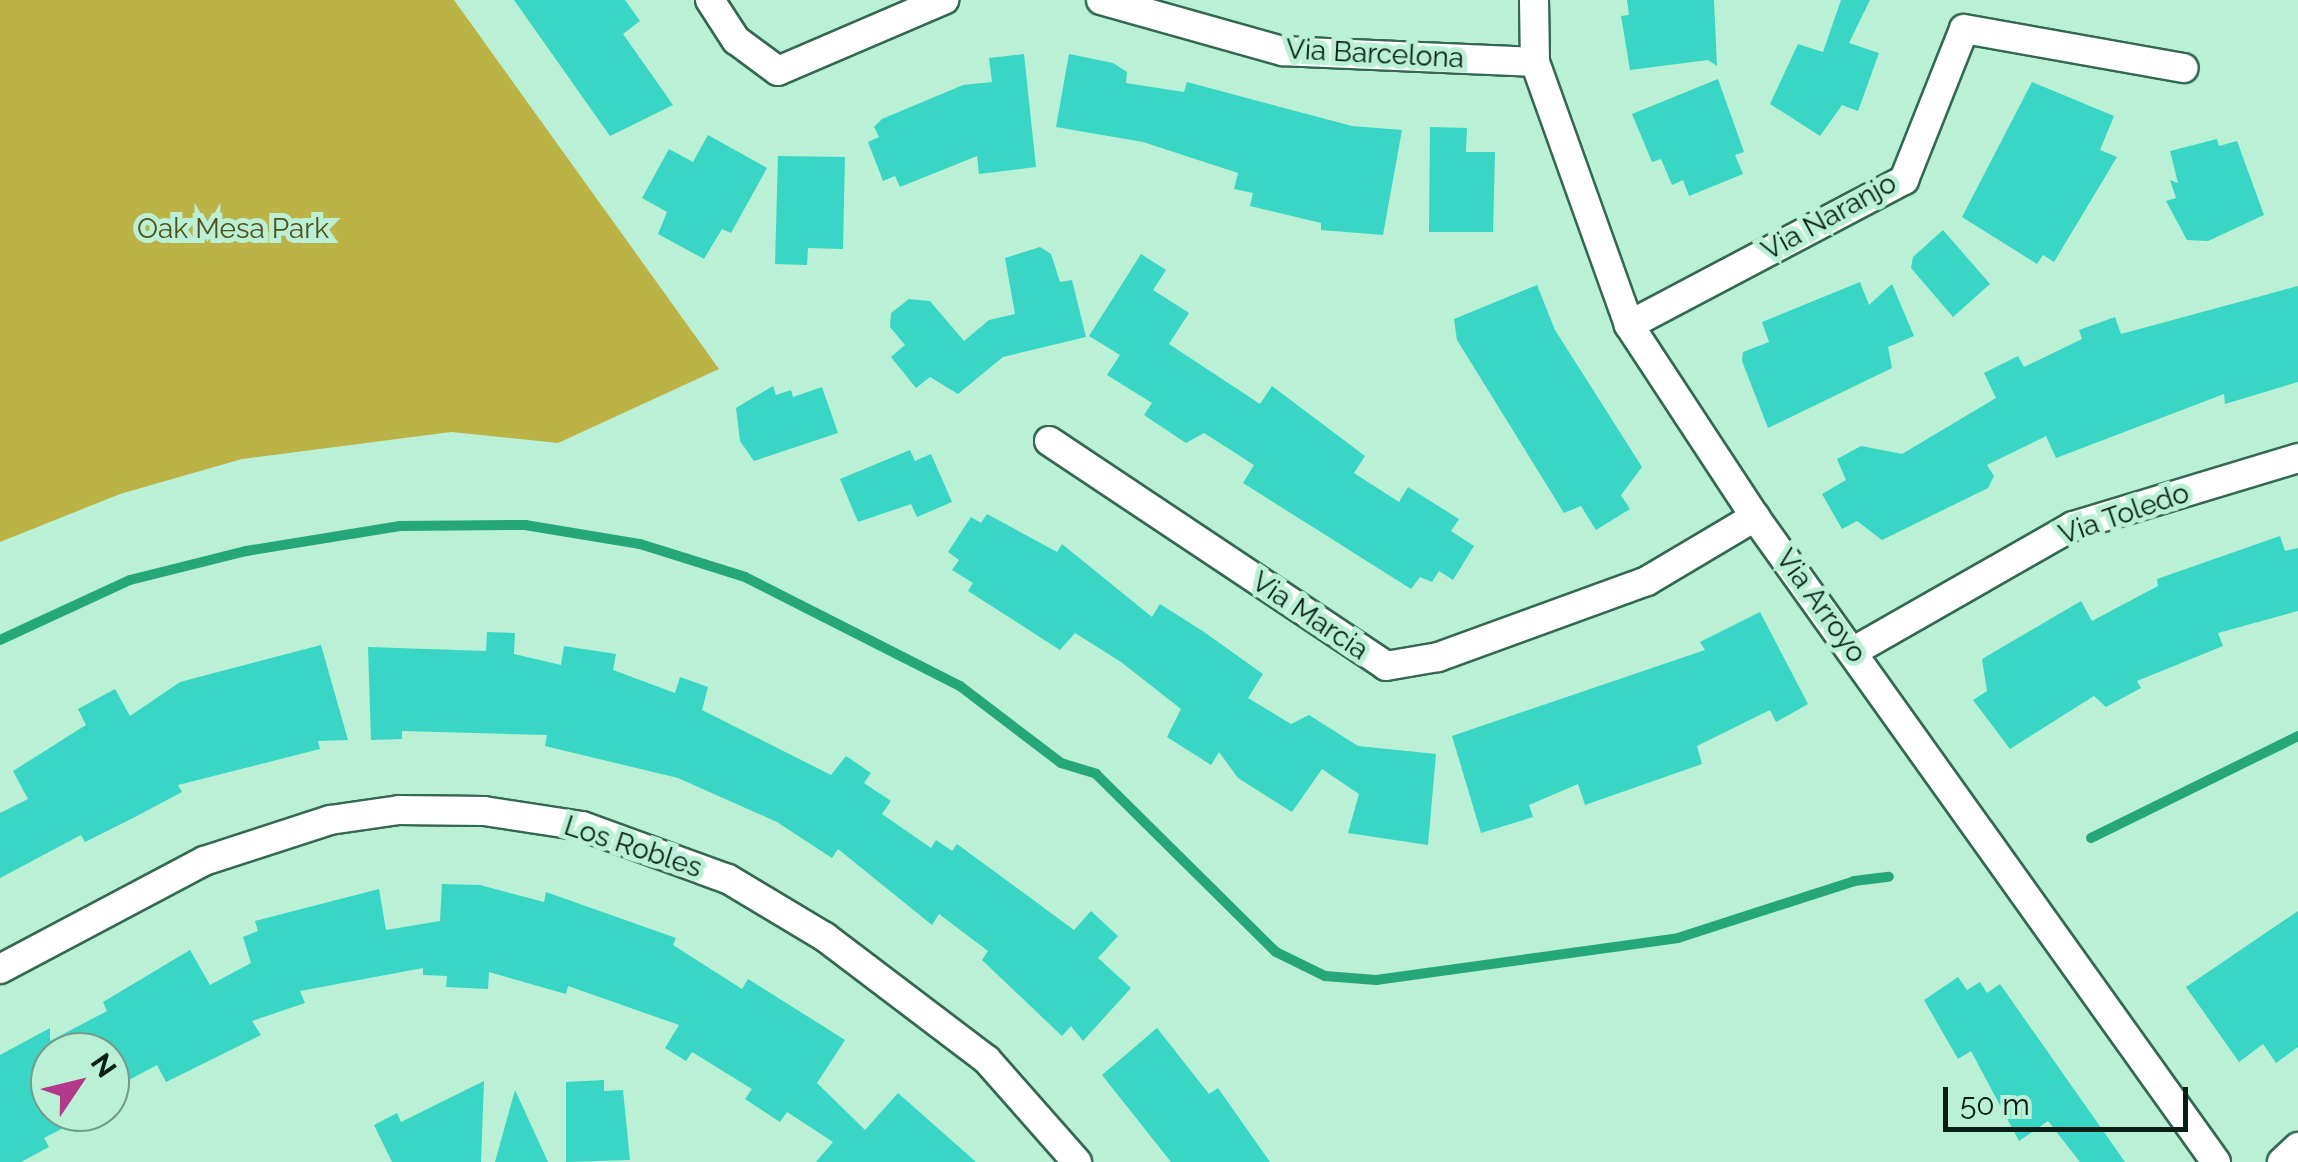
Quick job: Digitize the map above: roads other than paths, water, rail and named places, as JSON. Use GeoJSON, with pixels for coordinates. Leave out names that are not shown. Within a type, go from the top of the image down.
{"type":"FeatureCollection","features":[{"type":"Feature","properties":{"kind":"street"},"geometry":{"type":"LineString","coordinates":[[710,0],[736,40],[778,71],[944,0]]}},
{"type":"Feature","properties":{"kind":"street","name":"Via Barcelona"},"geometry":{"type":"LineString","coordinates":[[1102,0],[1283,51],[1534,62]]}},
{"type":"Feature","properties":{"kind":"street","name":"Via Arroyo"},"geometry":{"type":"LineString","coordinates":[[1534,0],[1534,62],[1629,325],[1755,516],[2216,1162]]}},
{"type":"Feature","properties":{"kind":"street","name":"Via Naranjo"},"geometry":{"type":"LineString","coordinates":[[1629,325],[1904,180],[1964,29],[2184,68]]}},
{"type":"Feature","properties":{"kind":"street","name":"Via Marcia"},"geometry":{"type":"LineString","coordinates":[[1050,441],[1386,666],[1438,657],[1647,581],[1755,516]]}},
{"type":"Feature","properties":{"kind":"street","name":"Via Toledo"},"geometry":{"type":"LineString","coordinates":[[1854,651],[2073,526],[2298,458]]}},
{"type":"Feature","properties":{"kind":"street","name":"Los Robles"},"geometry":{"type":"LineString","coordinates":[[0,969],[204,861],[330,820],[399,810],[484,810],[582,826],[728,879],[825,937],[987,1060],[1077,1162]]}},
{"type":"Feature","properties":{"kind":"street"},"geometry":{"type":"LineString","coordinates":[[2282,1162],[2298,1147]]}},
{"type":"Feature","properties":{"kind":"waterway"},"geometry":{"type":"LineString","coordinates":[[0,640],[130,580],[246,551],[400,526],[525,525],[640,544],[745,577],[960,686],[1061,763],[1096,774],[1276,952],[1325,976],[1376,980],[1678,938],[1854,881],[1889,877]]}},
{"type":"Feature","properties":{"kind":"waterway"},"geometry":{"type":"LineString","coordinates":[[2091,838],[2298,736]]}},
{"type":"Feature","properties":{"kind":"park label","name":"Oak Mesa Park"},"geometry":{"type":"Point","coordinates":[233,229]}}]}
